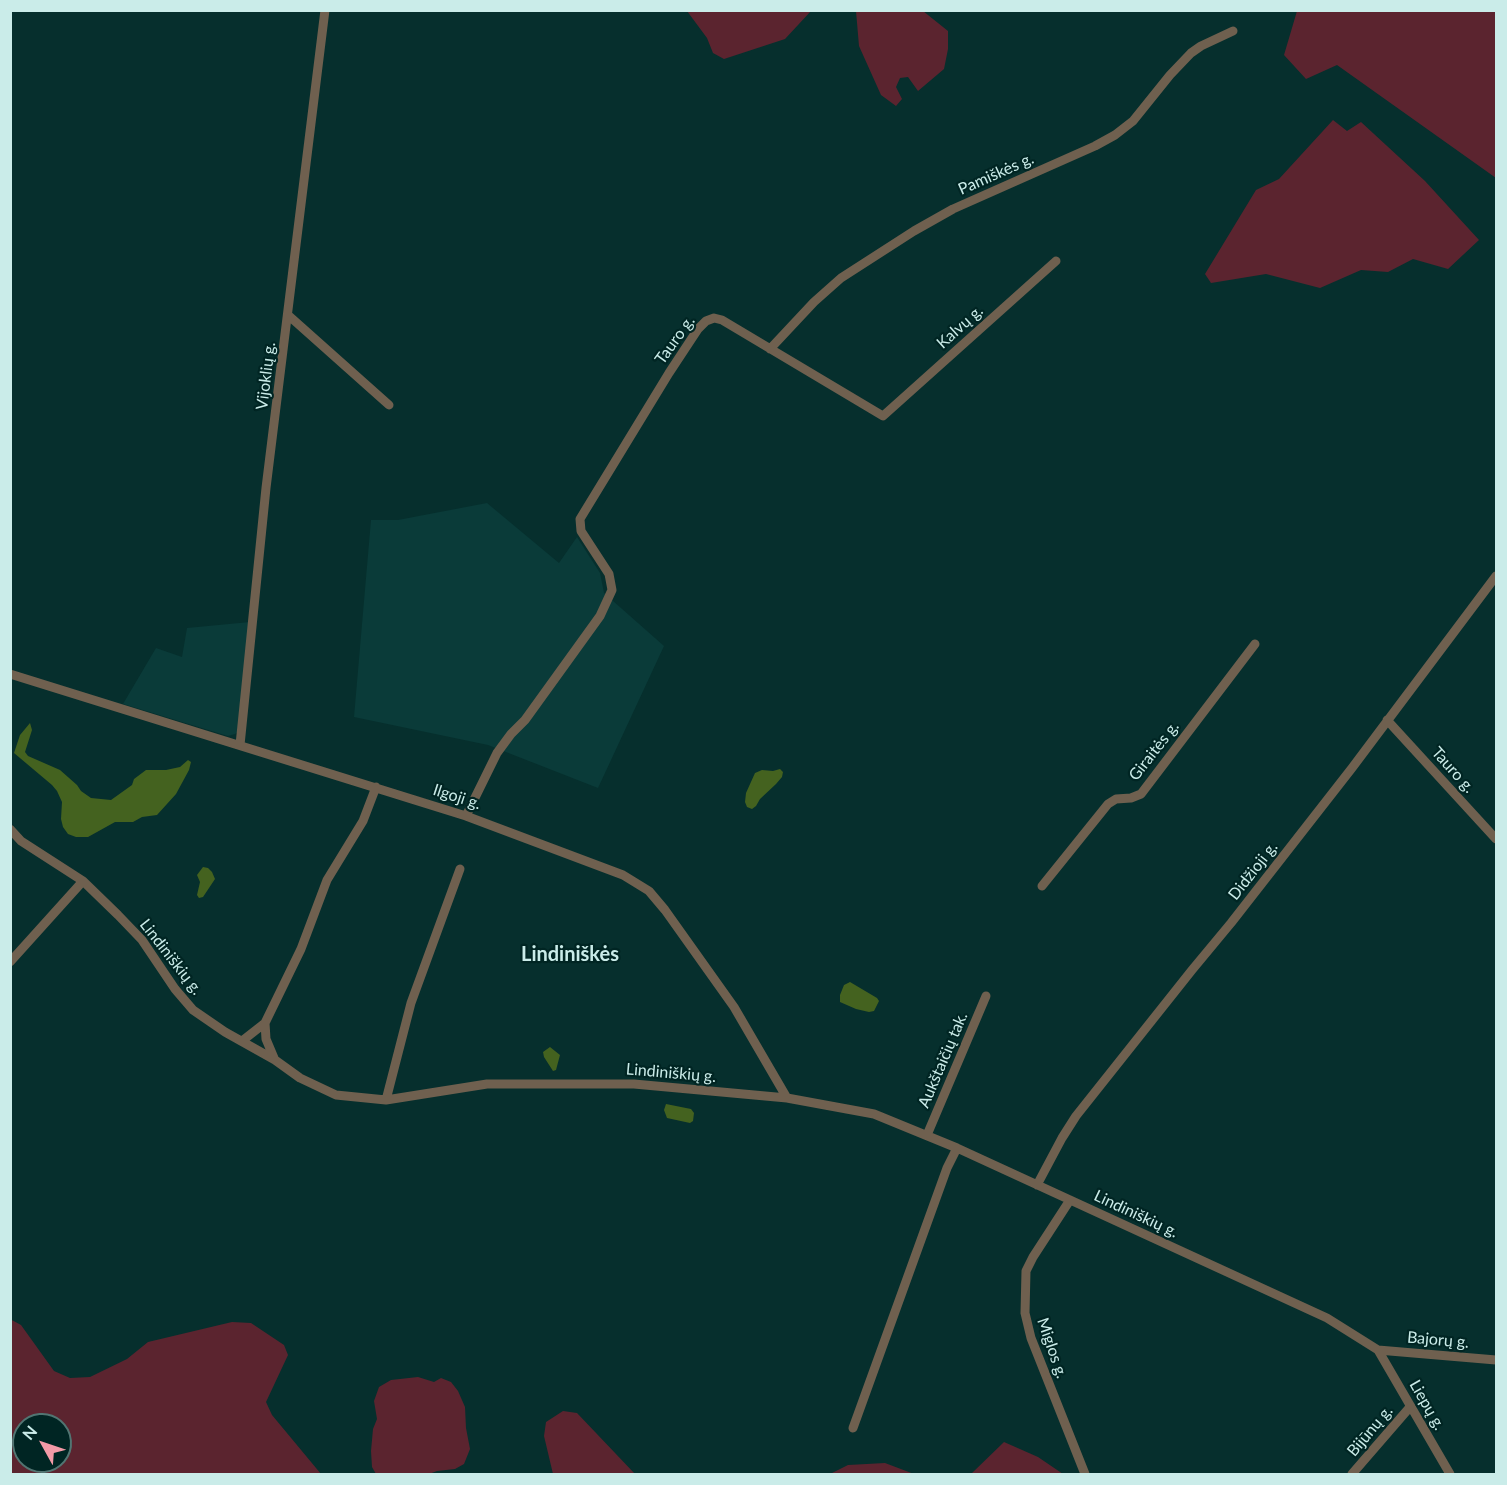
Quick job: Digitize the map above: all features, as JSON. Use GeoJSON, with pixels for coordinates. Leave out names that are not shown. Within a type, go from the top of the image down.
{"type":"FeatureCollection","features":[{"type":"Feature","properties":{"kind":"street","name":"Vijoklių g."},"geometry":{"type":"LineString","coordinates":[[240,745],[243,735],[263,509],[325,10]]}},
{"type":"Feature","properties":{"kind":"street","name":"Pamiškės g."},"geometry":{"type":"LineString","coordinates":[[770,349],[814,302],[841,278],[914,231],[953,209],[1115,135],[1133,122],[1170,75],[1191,53],[1233,31]]}},
{"type":"Feature","properties":{"kind":"street","name":"Kalvų g."},"geometry":{"type":"LineString","coordinates":[[883,416],[1056,261]]}},
{"type":"Feature","properties":{"kind":"street"},"geometry":{"type":"LineString","coordinates":[[288,315],[389,405]]}},
{"type":"Feature","properties":{"kind":"street","name":"Tauro g."},"geometry":{"type":"LineString","coordinates":[[466,816],[497,753],[525,720],[600,616],[612,590],[609,574],[581,531],[580,519],[669,373],[698,329],[706,321],[714,318],[722,320],[883,416]]}},
{"type":"Feature","properties":{"kind":"street","name":"Didžioji g."},"geometry":{"type":"LineString","coordinates":[[1037,1185],[1076,1116],[1231,924],[1497,576]]}},
{"type":"Feature","properties":{"kind":"street","name":"Giraitės g."},"geometry":{"type":"LineString","coordinates":[[1042,886],[1108,804],[1116,799],[1131,798],[1141,794],[1256,644]]}},
{"type":"Feature","properties":{"kind":"street","name":"Ilgoji g."},"geometry":{"type":"LineString","coordinates":[[10,674],[466,816],[623,875],[649,891],[665,910],[734,1007],[787,1098]]}},
{"type":"Feature","properties":{"kind":"street","name":"Tauro g."},"geometry":{"type":"LineString","coordinates":[[1387,720],[1494,833]]}},
{"type":"Feature","properties":{"kind":"street"},"geometry":{"type":"LineString","coordinates":[[242,1041],[265,1023],[297,957],[327,880],[363,821],[376,788]]}},
{"type":"Feature","properties":{"kind":"street","name":"Lindiniškių g."},"geometry":{"type":"LineString","coordinates":[[10,829],[21,841],[83,881],[142,940],[175,989],[193,1010],[300,1078],[336,1095],[386,1100],[473,1086],[514,1083],[634,1084],[787,1098],[874,1114],[957,1148],[1327,1318],[1378,1350]]}},
{"type":"Feature","properties":{"kind":"street"},"geometry":{"type":"LineString","coordinates":[[386,1100],[411,1003],[460,869]]}},
{"type":"Feature","properties":{"kind":"street"},"geometry":{"type":"LineString","coordinates":[[10,962],[83,881]]}},
{"type":"Feature","properties":{"kind":"street","name":"Aukštaičių tak."},"geometry":{"type":"LineString","coordinates":[[927,1135],[986,996]]}},
{"type":"Feature","properties":{"kind":"street"},"geometry":{"type":"LineString","coordinates":[[265,1023],[266,1039],[275,1060]]}},
{"type":"Feature","properties":{"kind":"street"},"geometry":{"type":"LineString","coordinates":[[853,1428],[947,1168],[957,1148]]}},
{"type":"Feature","properties":{"kind":"street","name":"Miglos g."},"geometry":{"type":"LineString","coordinates":[[1070,1200],[1026,1271],[1025,1313],[1031,1338],[1085,1474]]}},
{"type":"Feature","properties":{"kind":"street","name":"Bajorų g."},"geometry":{"type":"LineString","coordinates":[[1378,1350],[1497,1360]]}},
{"type":"Feature","properties":{"kind":"street","name":"Liepų g."},"geometry":{"type":"LineString","coordinates":[[1378,1350],[1450,1474]]}},
{"type":"Feature","properties":{"kind":"street","name":"Bijūnų g."},"geometry":{"type":"LineString","coordinates":[[1352,1474],[1410,1407]]}},
{"type":"Feature","properties":{"kind":"shaded area"},"geometry":{"type":"Polygon","coordinates":[[[687,11],[811,11],[785,39],[724,59],[713,53],[707,38],[687,11]]]}},
{"type":"Feature","properties":{"kind":"shaded area"},"geometry":{"type":"Polygon","coordinates":[[[856,11],[923,11],[948,31],[948,49],[944,69],[918,91],[908,77],[900,78],[896,87],[902,99],[896,106],[881,95],[859,46],[856,11]]]}},
{"type":"Feature","properties":{"kind":"shaded area"},"geometry":{"type":"Polygon","coordinates":[[[1297,11],[1496,11],[1496,178],[1337,65],[1306,79],[1284,55],[1297,11]]]}},
{"type":"Feature","properties":{"kind":"shaded area"},"geometry":{"type":"Polygon","coordinates":[[[1333,120],[1347,131],[1361,122],[1425,181],[1479,240],[1448,269],[1413,259],[1388,272],[1361,270],[1320,288],[1266,274],[1211,283],[1205,274],[1256,190],[1279,179],[1333,120]]]}},
{"type":"Feature","properties":{"kind":"shaded area"},"geometry":{"type":"Polygon","coordinates":[[[487,503],[559,563],[577,537],[600,573],[604,593],[664,646],[598,788],[488,745],[354,717],[371,520],[398,520],[487,503]]]}},
{"type":"Feature","properties":{"kind":"shaded area"},"geometry":{"type":"Polygon","coordinates":[[[250,622],[238,732],[235,734],[228,736],[123,704],[156,648],[182,657],[187,628],[250,622]]]}},
{"type":"Feature","properties":{"kind":"shaded area"},"geometry":{"type":"Polygon","coordinates":[[[30,723],[32,730],[25,752],[28,756],[60,770],[91,798],[111,800],[132,785],[134,779],[146,770],[180,767],[188,760],[191,762],[189,770],[176,794],[157,815],[142,817],[133,822],[115,822],[88,837],[76,837],[68,834],[63,827],[62,802],[57,791],[14,753],[20,735],[30,723]]]}},
{"type":"Feature","properties":{"kind":"shaded area"},"geometry":{"type":"Polygon","coordinates":[[[780,769],[783,772],[782,777],[776,784],[756,806],[752,809],[747,807],[746,793],[755,773],[762,770],[780,769]]]}},
{"type":"Feature","properties":{"kind":"shaded area"},"geometry":{"type":"Polygon","coordinates":[[[203,867],[212,872],[215,879],[203,897],[199,898],[197,895],[200,882],[197,875],[203,867]]]}},
{"type":"Feature","properties":{"kind":"shaded area"},"geometry":{"type":"Polygon","coordinates":[[[850,982],[877,998],[879,1001],[874,1011],[856,1009],[840,1002],[844,985],[850,982]]]}},
{"type":"Feature","properties":{"kind":"shaded area"},"geometry":{"type":"Polygon","coordinates":[[[550,1047],[560,1055],[556,1070],[553,1071],[543,1052],[550,1047]]]}},
{"type":"Feature","properties":{"kind":"shaded area"},"geometry":{"type":"Polygon","coordinates":[[[666,1104],[691,1109],[694,1113],[693,1121],[690,1123],[667,1118],[664,1110],[666,1104]]]}},
{"type":"Feature","properties":{"kind":"shaded area"},"geometry":{"type":"Polygon","coordinates":[[[10,1319],[21,1325],[54,1371],[70,1378],[90,1377],[127,1359],[148,1342],[232,1322],[251,1323],[284,1345],[288,1355],[266,1402],[272,1415],[321,1474],[11,1474],[10,1319]]]}},
{"type":"Feature","properties":{"kind":"shaded area"},"geometry":{"type":"Polygon","coordinates":[[[418,1377],[434,1382],[441,1378],[451,1382],[458,1391],[465,1407],[470,1449],[464,1464],[455,1469],[429,1474],[376,1474],[372,1467],[371,1451],[373,1429],[377,1419],[374,1401],[379,1387],[391,1380],[418,1377]]]}},
{"type":"Feature","properties":{"kind":"shaded area"},"geometry":{"type":"Polygon","coordinates":[[[563,1411],[577,1413],[635,1474],[553,1474],[544,1436],[546,1422],[563,1411]]]}},
{"type":"Feature","properties":{"kind":"shaded area"},"geometry":{"type":"Polygon","coordinates":[[[1004,1442],[1038,1457],[1063,1474],[971,1474],[1004,1442]]]}},
{"type":"Feature","properties":{"kind":"shaded area"},"geometry":{"type":"Polygon","coordinates":[[[885,1463],[914,1474],[830,1474],[848,1465],[885,1463]]]}},
{"type":"Feature","properties":{"kind":"district","name":"Lindiniškės"},"geometry":{"type":"Point","coordinates":[570,955]}}]}
